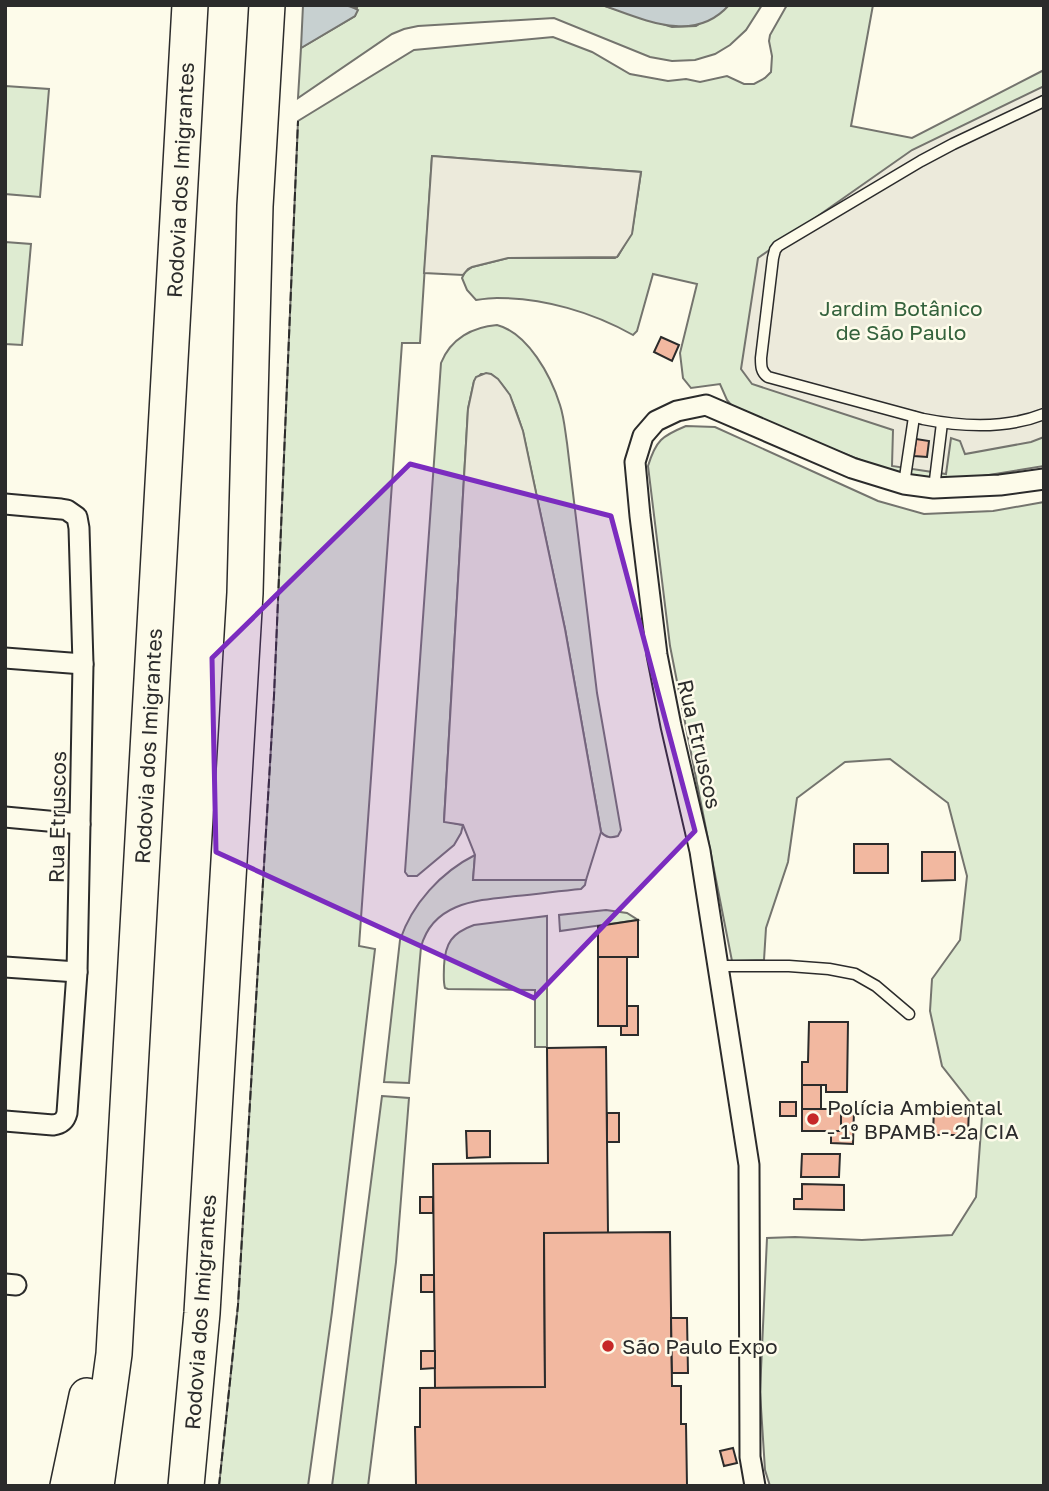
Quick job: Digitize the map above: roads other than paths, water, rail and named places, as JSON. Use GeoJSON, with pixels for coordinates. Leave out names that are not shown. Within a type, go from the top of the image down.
{"type":"FeatureCollection","features":[{"type":"Feature","properties":{"kind":"highway","name":"Rodovia dos Imigrantes"},"geometry":{"type":"LineString","coordinates":[[96,1486],[114,1354],[190,5]]}},
{"type":"Feature","properties":{"kind":"highway","name":"Rodovia dos Imigrantes"},"geometry":{"type":"LineString","coordinates":[[187,1482],[202,1313],[245,593],[255,206],[267,5]]}},
{"type":"Feature","properties":{"kind":"highway"},"geometry":{"type":"LineString","coordinates":[[68,1486],[120,1239]]}},
{"type":"Feature","properties":{"kind":"street","name":"Rua Etruscos"},"geometry":{"type":"LineString","coordinates":[[755,1486],[750,1457],[750,1177],[700,851],[657,655],[635,462],[643,436],[656,421],[677,411],[706,405],[852,468],[904,484],[934,488],[1000,485],[1044,479]]}},
{"type":"Feature","properties":{"kind":"street","name":"Rua Etruscos"},"geometry":{"type":"LineString","coordinates":[[5,504],[61,509],[73,513],[76,517],[79,528],[83,664],[77,972],[67,1113],[60,1124],[53,1125],[5,1121]]}},
{"type":"Feature","properties":{"kind":"street"},"geometry":{"type":"LineString","coordinates":[[5,658],[83,664]]}},
{"type":"Feature","properties":{"kind":"street"},"geometry":{"type":"LineString","coordinates":[[5,817],[80,824]]}},
{"type":"Feature","properties":{"kind":"street"},"geometry":{"type":"LineString","coordinates":[[5,967],[77,972]]}},
{"type":"Feature","properties":{"kind":"lane"},"geometry":{"type":"LineString","coordinates":[[1044,102],[921,161],[778,246],[775,250],[761,358],[764,374],[814,390],[942,423],[1000,424],[1044,414]]}},
{"type":"Feature","properties":{"kind":"lane"},"geometry":{"type":"LineString","coordinates":[[904,484],[914,417]]}},
{"type":"Feature","properties":{"kind":"lane"},"geometry":{"type":"LineString","coordinates":[[934,488],[942,423]]}},
{"type":"Feature","properties":{"kind":"lane"},"geometry":{"type":"LineString","coordinates":[[717,966],[789,966],[829,969],[855,975],[876,986],[909,1014]]}},
{"type":"Feature","properties":{"kind":"place","name":"Polícia Ambiental - 1º BPAMB - 2ª CIA"},"geometry":{"type":"Point","coordinates":[813,1119]}},
{"type":"Feature","properties":{"kind":"place","name":"São Paulo Expo"},"geometry":{"type":"Point","coordinates":[608,1346]}},
{"type":"Feature","properties":{"kind":"park label","name":"Jardim Botânico de São Paulo"},"geometry":{"type":"Point","coordinates":[901,320]}}]}
